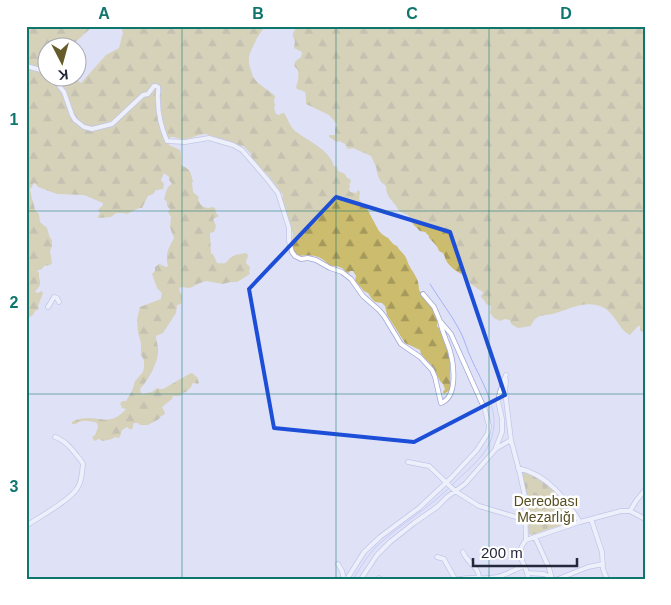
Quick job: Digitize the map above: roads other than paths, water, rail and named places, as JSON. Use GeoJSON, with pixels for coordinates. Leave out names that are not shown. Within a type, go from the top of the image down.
{"type":"FeatureCollection","features":[{"type":"Feature","properties":{"kind":"street"},"geometry":{"type":"LineString","coordinates":[[61,88],[78,124],[92,129],[112,124],[142,95],[148,94],[156,86],[159,91],[160,121],[167,141],[186,142],[209,138],[233,145],[242,150],[278,193],[289,228],[290,246],[295,256],[301,259],[316,260],[342,272],[351,279],[363,296],[380,310],[401,344],[420,357],[432,370],[441,403],[445,402],[448,398],[453,386],[451,355],[434,307],[423,294]]}},
{"type":"Feature","properties":{"kind":"street"},"geometry":{"type":"LineString","coordinates":[[48,307],[54,297],[59,302]]}},
{"type":"Feature","properties":{"kind":"street"},"geometry":{"type":"LineString","coordinates":[[338,564],[346,579],[364,552],[380,537],[419,508],[446,483],[482,443],[488,433],[489,426],[481,399],[451,334],[440,321]]}},
{"type":"Feature","properties":{"kind":"street"},"geometry":{"type":"LineString","coordinates":[[495,450],[502,432],[502,418],[498,401],[506,376],[505,392],[510,440],[525,497],[526,540]]}},
{"type":"Feature","properties":{"kind":"street"},"geometry":{"type":"LineString","coordinates":[[26,526],[73,495],[80,483],[82,462],[66,443],[55,437]]}},
{"type":"Feature","properties":{"kind":"street"},"geometry":{"type":"LineString","coordinates":[[361,579],[377,555],[390,542],[465,484],[495,450],[510,440]]}},
{"type":"Feature","properties":{"kind":"street"},"geometry":{"type":"LineString","coordinates":[[408,462],[429,466],[455,491],[479,506],[526,520]]}},
{"type":"Feature","properties":{"kind":"street"},"geometry":{"type":"LineString","coordinates":[[518,468],[530,471],[559,492],[580,522]]}},
{"type":"Feature","properties":{"kind":"street"},"geometry":{"type":"LineString","coordinates":[[630,511],[645,490]]}},
{"type":"Feature","properties":{"kind":"street"},"geometry":{"type":"LineString","coordinates":[[552,578],[544,574],[528,576],[520,551],[521,546],[526,540],[621,511],[630,511],[645,519]]}},
{"type":"Feature","properties":{"kind":"street"},"geometry":{"type":"LineString","coordinates":[[591,519],[602,552],[603,569],[607,579]]}},
{"type":"Feature","properties":{"kind":"street"},"geometry":{"type":"LineString","coordinates":[[536,537],[552,578]]}},
{"type":"Feature","properties":{"kind":"street"},"geometry":{"type":"LineString","coordinates":[[463,552],[465,557],[478,571],[479,578]]}},
{"type":"Feature","properties":{"kind":"street"},"geometry":{"type":"LineString","coordinates":[[437,557],[444,559],[455,579]]}},
{"type":"Feature","properties":{"kind":"street"},"geometry":{"type":"LineString","coordinates":[[558,579],[588,567],[603,564]]}},
{"type":"Feature","properties":{"kind":"street"},"geometry":{"type":"LineString","coordinates":[[460,579],[498,577],[524,566]]}},
{"type":"Feature","properties":{"kind":"waterway"},"geometry":{"type":"LineString","coordinates":[[430,284],[461,333],[493,410],[493,431],[487,448],[478,460],[452,485]]}},
{"type":"Feature","properties":{"kind":"waterway"},"geometry":{"type":"LineString","coordinates":[[353,579],[368,556],[379,544],[449,488]]}},
{"type":"Feature","properties":{"kind":"park label","name":"Dereobası Mezarlığı"},"geometry":{"type":"Point","coordinates":[546,510]}}]}
